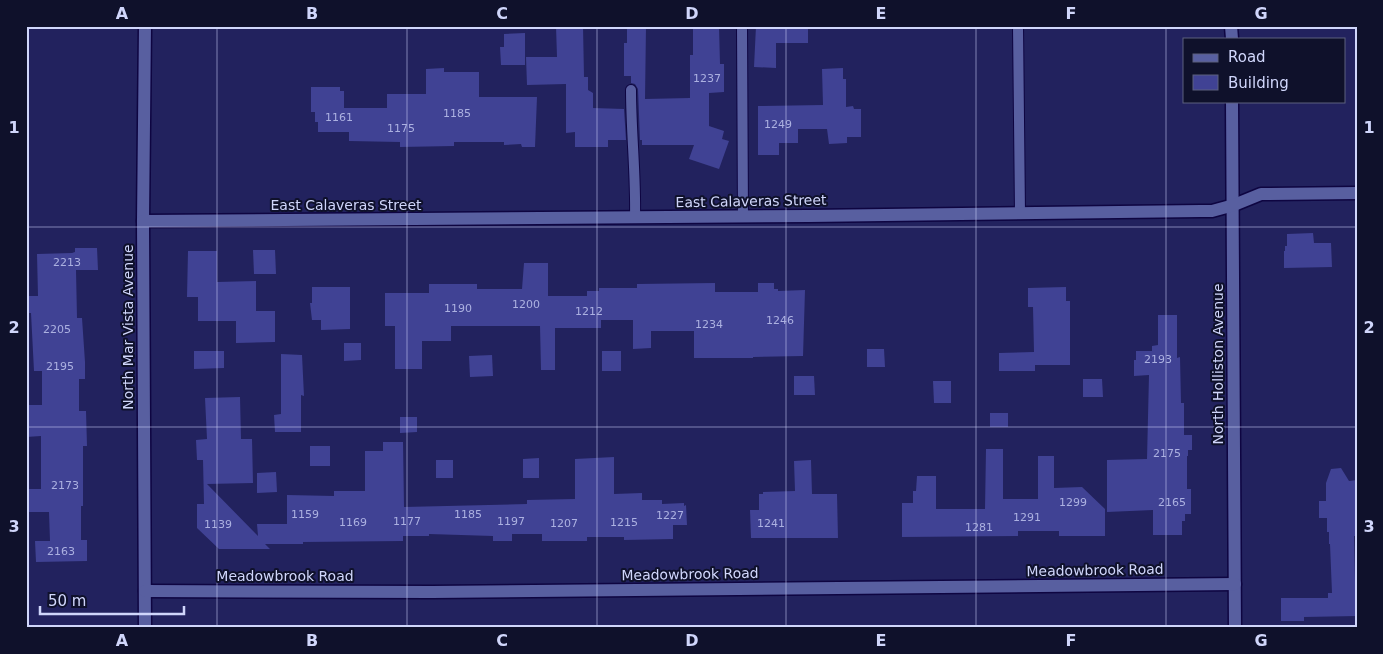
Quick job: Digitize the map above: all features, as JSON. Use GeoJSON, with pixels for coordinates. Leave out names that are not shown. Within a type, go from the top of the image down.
{"type":"FeatureCollection","features":[{"type":"Feature","properties":{"kind":"street","name":"North Mar Vista Avenue"},"geometry":{"type":"LineString","coordinates":[[145,26],[143,221],[146,628]]}},
{"type":"Feature","properties":{"kind":"street","name":"North Holliston Avenue"},"geometry":{"type":"LineString","coordinates":[[1232,102],[1235,628]]}},
{"type":"Feature","properties":{"kind":"street","name":"East Calaveras Street"},"geometry":{"type":"LineString","coordinates":[[143,221],[743,217],[1212,211],[1234,205],[1261,194],[1357,193]]}},
{"type":"Feature","properties":{"kind":"street","name":"Meadowbrook Road"},"geometry":{"type":"LineString","coordinates":[[145,591],[452,592],[1235,584]]}},
{"type":"Feature","properties":{"kind":"lane"},"geometry":{"type":"LineString","coordinates":[[742,26],[743,217]]}},
{"type":"Feature","properties":{"kind":"lane"},"geometry":{"type":"LineString","coordinates":[[1018,26],[1020,214]]}},
{"type":"Feature","properties":{"kind":"lane"},"geometry":{"type":"LineString","coordinates":[[630,90],[636,184],[635,217]]}},
{"type":"Feature","properties":{"kind":"building"},"geometry":{"type":"Polygon","coordinates":[[[556,26],[583,26],[584,77],[588,77],[588,90],[593,93],[593,108],[624,109],[626,140],[608,140],[608,147],[575,147],[575,132],[566,133],[566,84],[527,85],[526,57],[557,57],[556,26]]]}},
{"type":"Feature","properties":{"kind":"building"},"geometry":{"type":"Polygon","coordinates":[[[627,26],[646,26],[645,99],[690,98],[690,55],[693,55],[693,26],[719,26],[720,64],[724,64],[724,92],[709,93],[709,126],[724,131],[722,139],[729,141],[719,169],[689,159],[694,145],[642,145],[642,140],[640,140],[638,89],[635,84],[631,83],[631,76],[624,76],[624,43],[627,43],[627,26]]]}},
{"type":"Feature","properties":{"kind":"building"},"geometry":{"type":"Polygon","coordinates":[[[756,26],[808,26],[808,43],[776,43],[776,68],[754,67],[756,26]]]}},
{"type":"Feature","properties":{"kind":"building"},"geometry":{"type":"Polygon","coordinates":[[[525,33],[525,65],[501,65],[500,47],[504,47],[504,34],[525,33]]]}},
{"type":"Feature","properties":{"kind":"building"},"geometry":{"type":"Polygon","coordinates":[[[444,68],[444,72],[479,72],[479,97],[537,97],[535,147],[522,147],[521,144],[504,145],[504,142],[454,142],[454,146],[400,147],[400,142],[349,141],[349,132],[318,132],[315,112],[311,112],[311,87],[340,87],[340,91],[344,91],[344,108],[387,108],[387,94],[426,94],[426,69],[444,68]]]}},
{"type":"Feature","properties":{"kind":"building"},"geometry":{"type":"Polygon","coordinates":[[[843,68],[843,79],[846,79],[846,107],[853,106],[854,109],[861,109],[861,137],[847,137],[847,143],[829,144],[827,129],[798,129],[798,143],[779,143],[779,155],[758,155],[758,106],[823,105],[822,69],[843,68]]]}},
{"type":"Feature","properties":{"kind":"building"},"geometry":{"type":"Polygon","coordinates":[[[1313,233],[1314,243],[1331,243],[1332,267],[1284,268],[1287,234],[1313,233]]]}},
{"type":"Feature","properties":{"kind":"building"},"geometry":{"type":"Polygon","coordinates":[[[75,248],[97,248],[98,270],[76,270],[77,318],[82,318],[85,362],[85,379],[79,379],[79,411],[86,411],[87,446],[83,446],[81,540],[87,540],[87,561],[36,562],[35,541],[50,541],[49,512],[26,512],[26,489],[41,489],[41,436],[26,437],[26,405],[42,405],[42,371],[34,371],[31,313],[26,313],[26,296],[38,296],[37,254],[72,253],[75,252],[75,248]]]}},
{"type":"Feature","properties":{"kind":"building"},"geometry":{"type":"Polygon","coordinates":[[[253,250],[275,250],[276,274],[254,274],[253,250]]]}},
{"type":"Feature","properties":{"kind":"building"},"geometry":{"type":"Polygon","coordinates":[[[188,251],[217,251],[217,282],[256,281],[256,311],[275,311],[275,342],[236,343],[236,321],[198,321],[198,297],[187,297],[188,251]]]}},
{"type":"Feature","properties":{"kind":"building"},"geometry":{"type":"Polygon","coordinates":[[[524,263],[548,263],[548,296],[587,296],[587,291],[599,291],[599,288],[637,288],[637,284],[715,283],[715,292],[758,292],[758,283],[774,283],[774,289],[778,289],[778,291],[805,290],[803,356],[694,358],[694,331],[651,331],[651,348],[633,349],[633,320],[601,320],[601,328],[555,328],[555,370],[541,370],[540,326],[451,326],[451,341],[422,341],[422,369],[395,369],[395,326],[385,326],[385,293],[429,293],[429,284],[477,284],[477,289],[522,289],[524,263]]]}},
{"type":"Feature","properties":{"kind":"building"},"geometry":{"type":"Polygon","coordinates":[[[312,287],[350,287],[350,329],[321,330],[321,320],[312,320],[310,303],[312,303],[312,287]]]}},
{"type":"Feature","properties":{"kind":"building"},"geometry":{"type":"Polygon","coordinates":[[[1066,287],[1066,301],[1070,301],[1070,365],[1035,365],[1035,371],[999,371],[999,353],[1034,352],[1033,307],[1028,307],[1028,288],[1066,287]]]}},
{"type":"Feature","properties":{"kind":"building"},"geometry":{"type":"Polygon","coordinates":[[[1158,315],[1177,315],[1177,358],[1180,357],[1181,403],[1184,403],[1184,435],[1192,435],[1192,450],[1188,450],[1187,456],[1187,489],[1191,489],[1191,514],[1185,514],[1185,521],[1182,521],[1182,535],[1153,535],[1153,510],[1107,512],[1107,460],[1147,459],[1149,375],[1134,376],[1134,360],[1136,360],[1136,351],[1152,351],[1152,346],[1158,345],[1158,315]]]}},
{"type":"Feature","properties":{"kind":"building"},"geometry":{"type":"Polygon","coordinates":[[[344,343],[361,343],[361,360],[344,361],[344,343]]]}},
{"type":"Feature","properties":{"kind":"building"},"geometry":{"type":"Polygon","coordinates":[[[867,349],[884,349],[885,367],[867,367],[867,349]]]}},
{"type":"Feature","properties":{"kind":"building"},"geometry":{"type":"Polygon","coordinates":[[[194,351],[224,351],[224,368],[194,369],[194,351]]]}},
{"type":"Feature","properties":{"kind":"building"},"geometry":{"type":"Polygon","coordinates":[[[602,351],[621,351],[621,371],[602,371],[602,351]]]}},
{"type":"Feature","properties":{"kind":"building"},"geometry":{"type":"Polygon","coordinates":[[[281,354],[302,355],[304,396],[301,395],[301,432],[275,432],[274,415],[281,414],[281,354]]]}},
{"type":"Feature","properties":{"kind":"building"},"geometry":{"type":"Polygon","coordinates":[[[492,355],[493,376],[470,377],[469,356],[492,355]]]}},
{"type":"Feature","properties":{"kind":"building"},"geometry":{"type":"Polygon","coordinates":[[[794,376],[814,376],[815,395],[794,395],[794,376]]]}},
{"type":"Feature","properties":{"kind":"building"},"geometry":{"type":"Polygon","coordinates":[[[1083,379],[1102,379],[1103,397],[1083,397],[1083,379]]]}},
{"type":"Feature","properties":{"kind":"building"},"geometry":{"type":"Polygon","coordinates":[[[933,381],[951,381],[951,403],[934,403],[933,381]]]}},
{"type":"Feature","properties":{"kind":"building"},"geometry":{"type":"Polygon","coordinates":[[[240,397],[241,439],[252,439],[253,483],[207,484],[258,536],[257,524],[287,524],[287,495],[334,496],[334,491],[365,491],[365,451],[383,451],[383,442],[403,442],[404,507],[527,504],[527,500],[575,499],[575,459],[614,457],[614,494],[642,493],[642,500],[662,500],[662,504],[684,503],[684,506],[686,505],[687,525],[673,525],[673,539],[624,540],[624,537],[587,537],[587,541],[542,541],[542,534],[512,534],[512,541],[493,541],[493,536],[429,534],[429,536],[403,536],[403,541],[303,542],[303,544],[265,544],[270,549],[219,549],[197,528],[197,504],[204,504],[203,460],[197,460],[196,440],[207,439],[205,398],[240,397]]]}},
{"type":"Feature","properties":{"kind":"building"},"geometry":{"type":"Polygon","coordinates":[[[990,413],[1008,413],[1008,427],[990,427],[990,413]]]}},
{"type":"Feature","properties":{"kind":"building"},"geometry":{"type":"Polygon","coordinates":[[[400,417],[417,417],[417,432],[400,433],[400,417]]]}},
{"type":"Feature","properties":{"kind":"building"},"geometry":{"type":"Polygon","coordinates":[[[310,446],[330,446],[330,466],[310,466],[310,446]]]}},
{"type":"Feature","properties":{"kind":"building"},"geometry":{"type":"Polygon","coordinates":[[[986,449],[1003,449],[1003,499],[1038,499],[1038,456],[1054,456],[1054,488],[1082,487],[1105,509],[1105,536],[1059,536],[1059,531],[1018,531],[1018,536],[902,537],[902,503],[913,503],[913,491],[916,491],[917,476],[936,476],[936,509],[985,509],[986,449]]]}},
{"type":"Feature","properties":{"kind":"building"},"geometry":{"type":"Polygon","coordinates":[[[539,458],[539,478],[523,478],[523,459],[539,458]]]}},
{"type":"Feature","properties":{"kind":"building"},"geometry":{"type":"Polygon","coordinates":[[[436,460],[453,460],[453,478],[436,478],[436,460]]]}},
{"type":"Feature","properties":{"kind":"building"},"geometry":{"type":"Polygon","coordinates":[[[811,460],[812,494],[837,494],[838,538],[751,538],[750,510],[759,510],[759,494],[763,494],[763,492],[795,491],[794,461],[811,460]]]}},
{"type":"Feature","properties":{"kind":"building"},"geometry":{"type":"Polygon","coordinates":[[[1341,468],[1349,481],[1357,480],[1357,536],[1354,536],[1357,616],[1304,617],[1304,621],[1281,621],[1281,598],[1328,598],[1328,593],[1332,593],[1329,532],[1327,532],[1327,518],[1319,518],[1319,501],[1326,501],[1326,483],[1331,469],[1341,468]]]}},
{"type":"Feature","properties":{"kind":"building"},"geometry":{"type":"Polygon","coordinates":[[[276,472],[277,492],[257,493],[257,473],[276,472]]]}}]}
